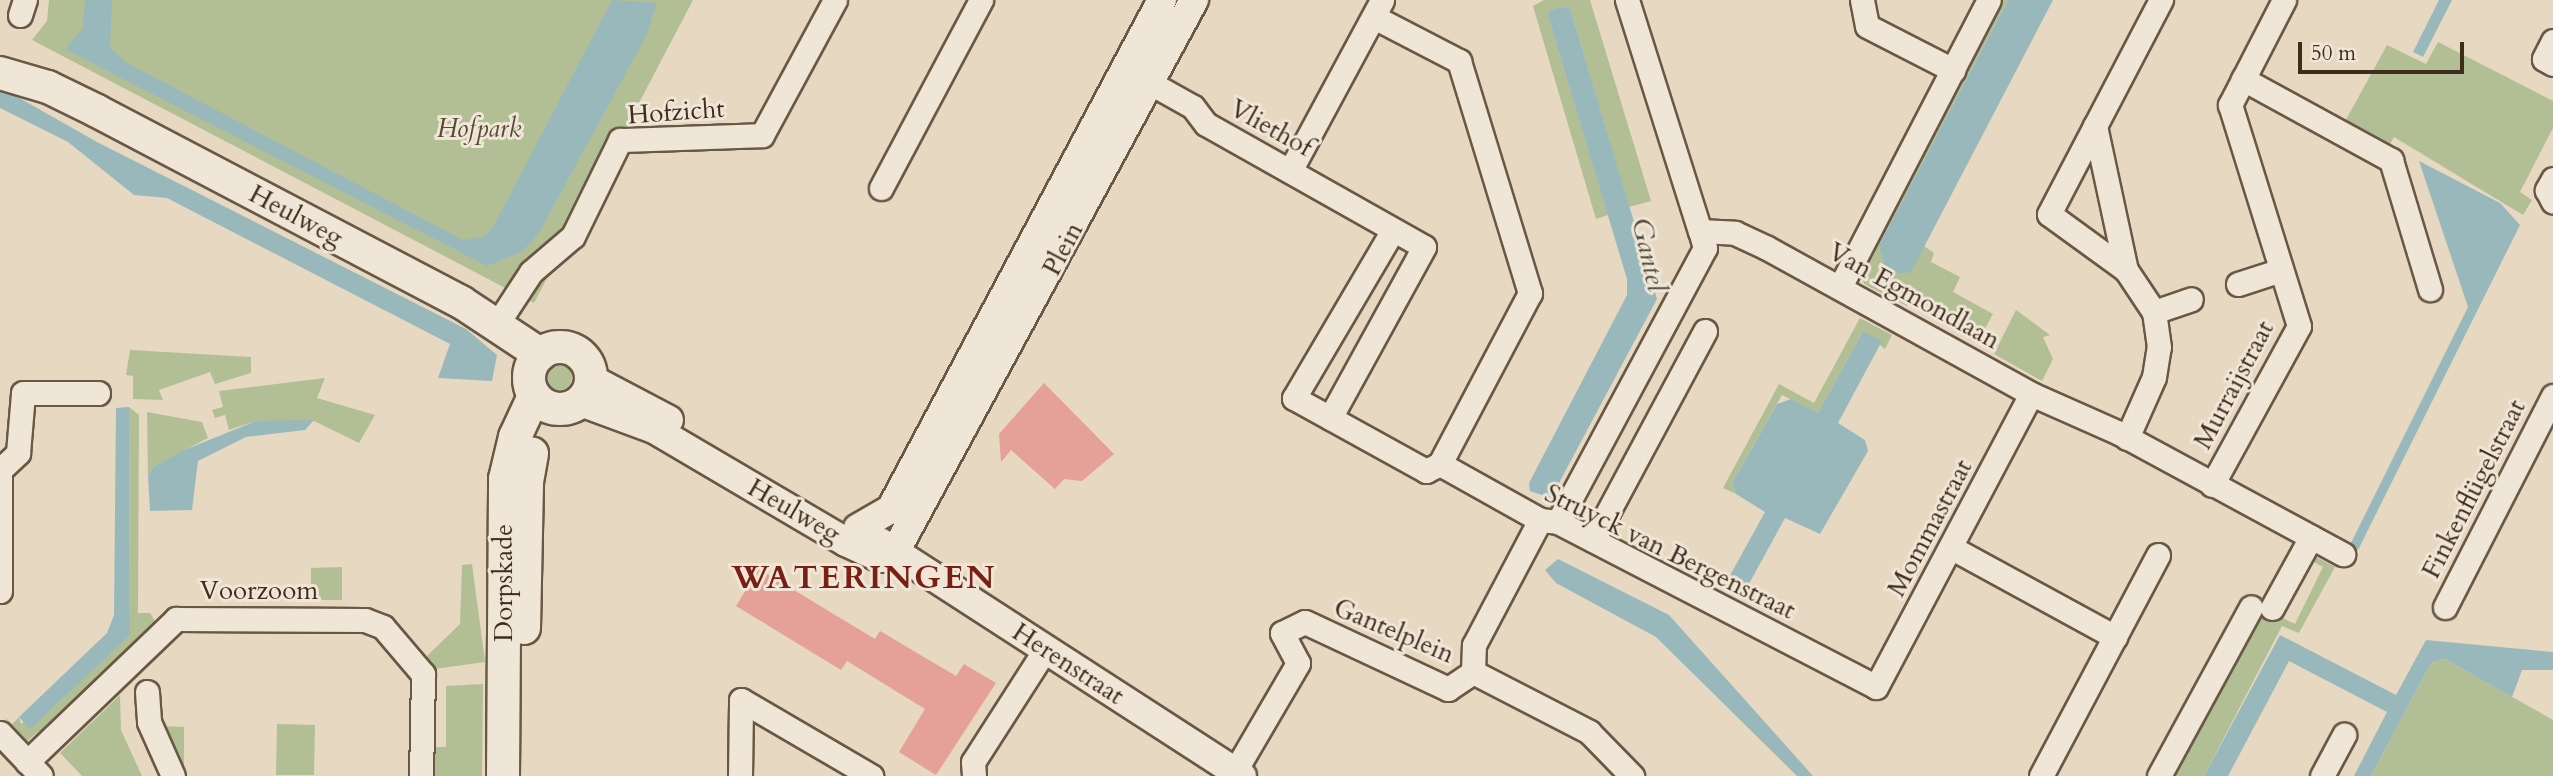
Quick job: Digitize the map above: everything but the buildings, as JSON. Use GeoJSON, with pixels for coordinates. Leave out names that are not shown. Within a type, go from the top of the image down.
{"type":"FeatureCollection","features":[{"type":"Feature","properties":{"kind":"main road","name":"Heulweg"},"geometry":{"type":"LineString","coordinates":[[0,54],[48,87],[497,324],[540,354]]}},
{"type":"Feature","properties":{"kind":"main road","name":"Heulweg"},"geometry":{"type":"LineString","coordinates":[[0,73],[48,87]]}},
{"type":"Feature","properties":{"kind":"main road"},"geometry":{"type":"LineString","coordinates":[[556,347],[574,350],[587,362],[564,396],[529,374],[540,354],[556,347]]}},
{"type":"Feature","properties":{"kind":"main road","name":"Dorpskade"},"geometry":{"type":"LineString","coordinates":[[503,776],[505,479],[515,437],[564,396]]}},
{"type":"Feature","properties":{"kind":"main road","name":"Dorpskade"},"geometry":{"type":"LineString","coordinates":[[523,776],[527,482],[534,445],[564,396]]}},
{"type":"Feature","properties":{"kind":"street","name":"Hofzicht"},"geometry":{"type":"LineString","coordinates":[[497,324],[531,272],[573,236],[620,140],[762,135],[835,0]]}},
{"type":"Feature","properties":{"kind":"street"},"geometry":{"type":"LineString","coordinates":[[881,188],[981,0]]}},
{"type":"Feature","properties":{"kind":"street","name":"Plein"},"geometry":{"type":"LineString","coordinates":[[895,552],[929,497],[1138,76],[1161,0]]}},
{"type":"Feature","properties":{"kind":"street","name":"Plein"},"geometry":{"type":"LineString","coordinates":[[858,528],[891,509],[1138,76],[1194,0]]}},
{"type":"Feature","properties":{"kind":"street"},"geometry":{"type":"LineString","coordinates":[[1627,0],[1700,231]]}},
{"type":"Feature","properties":{"kind":"street"},"geometry":{"type":"LineString","coordinates":[[1862,0],[1867,26],[1952,70]]}},
{"type":"Feature","properties":{"kind":"street"},"geometry":{"type":"LineString","coordinates":[[1839,287],[1989,0]]}},
{"type":"Feature","properties":{"kind":"street"},"geometry":{"type":"LineString","coordinates":[[2127,438],[2154,377],[2158,347],[2154,312],[2126,270],[2049,214],[2161,0]]}},
{"type":"Feature","properties":{"kind":"street","name":"Murraijstraat"},"geometry":{"type":"LineString","coordinates":[[2212,485],[2299,326],[2230,105],[2284,0]]}},
{"type":"Feature","properties":{"kind":"street"},"geometry":{"type":"LineString","coordinates":[[1290,171],[1378,8],[1439,52],[1459,61],[1530,293],[1440,464],[1426,471],[1294,398],[1393,230]]}},
{"type":"Feature","properties":{"kind":"street"},"geometry":{"type":"LineString","coordinates":[[2553,41],[2544,59],[2553,64]]}},
{"type":"Feature","properties":{"kind":"street","name":"Vliethof"},"geometry":{"type":"LineString","coordinates":[[1138,76],[1193,107],[1206,124],[1424,247],[1330,418]]}},
{"type":"Feature","properties":{"kind":"street"},"geometry":{"type":"LineString","coordinates":[[2243,79],[2391,160],[2430,289]]}},
{"type":"Feature","properties":{"kind":"street"},"geometry":{"type":"LineString","coordinates":[[2095,126],[2126,270]]}},
{"type":"Feature","properties":{"kind":"street"},"geometry":{"type":"LineString","coordinates":[[2553,179],[2547,190],[2553,202]]}},
{"type":"Feature","properties":{"kind":"street","name":"Van Egmondlaan"},"geometry":{"type":"LineString","coordinates":[[1700,231],[1735,233],[1839,287],[2031,394],[2127,438],[2343,554]]}},
{"type":"Feature","properties":{"kind":"street","name":"Gantelplein"},"geometry":{"type":"LineString","coordinates":[[1473,671],[1474,645],[1549,521],[1705,247],[1700,231]]}},
{"type":"Feature","properties":{"kind":"street","name":"Murraijstraat"},"geometry":{"type":"LineString","coordinates":[[2238,284],[2281,270]]}},
{"type":"Feature","properties":{"kind":"street"},"geometry":{"type":"LineString","coordinates":[[2154,312],[2191,299]]}},
{"type":"Feature","properties":{"kind":"street"},"geometry":{"type":"LineString","coordinates":[[1593,540],[1705,331]]}},
{"type":"Feature","properties":{"kind":"street"},"geometry":{"type":"LineString","coordinates":[[0,591],[0,470],[18,453],[23,393],[98,393]]}},
{"type":"Feature","properties":{"kind":"street","name":"Mommastraat"},"geometry":{"type":"LineString","coordinates":[[1876,687],[1952,548],[2031,394]]}},
{"type":"Feature","properties":{"kind":"street","name":"Heulweg"},"geometry":{"type":"LineString","coordinates":[[564,396],[858,528]]}},
{"type":"Feature","properties":{"kind":"street","name":"Heulweg"},"geometry":{"type":"LineString","coordinates":[[564,396],[654,429],[846,542],[881,558],[895,552]]}},
{"type":"Feature","properties":{"kind":"street","name":"Finkenflügelstraat"},"geometry":{"type":"LineString","coordinates":[[2445,607],[2553,396]]}},
{"type":"Feature","properties":{"kind":"street","name":"Struyck van Bergenstraat"},"geometry":{"type":"LineString","coordinates":[[1440,464],[1876,687]]}},
{"type":"Feature","properties":{"kind":"street"},"geometry":{"type":"LineString","coordinates":[[904,483],[917,500],[929,497]]}},
{"type":"Feature","properties":{"kind":"street","name":"Herenstraat"},"geometry":{"type":"LineString","coordinates":[[858,528],[1239,773]]}},
{"type":"Feature","properties":{"kind":"street"},"geometry":{"type":"LineString","coordinates":[[2159,776],[2262,607],[2311,537]]}},
{"type":"Feature","properties":{"kind":"street"},"geometry":{"type":"LineString","coordinates":[[1952,548],[2115,637]]}},
{"type":"Feature","properties":{"kind":"street"},"geometry":{"type":"LineString","coordinates":[[2041,776],[2158,555]]}},
{"type":"Feature","properties":{"kind":"street","name":"Voorzoom"},"geometry":{"type":"LineString","coordinates":[[34,769],[176,619],[365,620],[383,627],[423,674],[421,776]]}},
{"type":"Feature","properties":{"kind":"street","name":"Gantelplein"},"geometry":{"type":"LineString","coordinates":[[1239,773],[1298,663],[1282,633],[1305,622],[1448,689],[1473,671]]}},
{"type":"Feature","properties":{"kind":"street"},"geometry":{"type":"LineString","coordinates":[[974,776],[973,762],[1045,650]]}},
{"type":"Feature","properties":{"kind":"street","name":"Gantelplein"},"geometry":{"type":"LineString","coordinates":[[1473,671],[1589,732],[1632,776]]}},
{"type":"Feature","properties":{"kind":"street"},"geometry":{"type":"LineString","coordinates":[[147,692],[149,722],[173,776]]}},
{"type":"Feature","properties":{"kind":"street"},"geometry":{"type":"LineString","coordinates":[[740,776],[741,700],[872,776]]}},
{"type":"Feature","properties":{"kind":"street"},"geometry":{"type":"LineString","coordinates":[[0,733],[34,769]]}},
{"type":"Feature","properties":{"kind":"street"},"geometry":{"type":"LineString","coordinates":[[2322,776],[2344,735]]}},
{"type":"Feature","properties":{"kind":"green space","name":"Hofpark"},"geometry":{"type":"Polygon","coordinates":[[[49,0],[693,0],[534,303],[32,40],[47,21],[49,0]]]}},
{"type":"Feature","properties":{"kind":"green space"},"geometry":{"type":"Polygon","coordinates":[[[1544,0],[1590,0],[1651,201],[1629,207],[1570,8],[1547,13],[1608,215],[1596,219],[1533,6],[1544,0]]]}},
{"type":"Feature","properties":{"kind":"green space"},"geometry":{"type":"Polygon","coordinates":[[[1998,0],[2008,0],[1879,245],[1911,271],[1924,246],[1934,253],[1931,262],[1960,277],[1953,292],[1993,314],[1982,334],[1913,297],[1907,306],[1864,284],[1859,264],[1998,0]]]}},
{"type":"Feature","properties":{"kind":"green space"},"geometry":{"type":"Polygon","coordinates":[[[2438,42],[2553,101],[2553,128],[2520,192],[2532,200],[2523,215],[2394,137],[2386,150],[2342,127],[2387,45],[2426,64],[2438,42]]]}},
{"type":"Feature","properties":{"kind":"green space"},"geometry":{"type":"Polygon","coordinates":[[[2016,310],[2050,335],[2043,337],[2053,359],[2042,381],[1994,354],[2016,310]]]}},
{"type":"Feature","properties":{"kind":"green space"},"geometry":{"type":"Polygon","coordinates":[[[1860,318],[1892,335],[1885,349],[1863,331],[1818,413],[1782,395],[1732,483],[1736,494],[1723,488],[1779,384],[1814,403],[1860,318]]]}},
{"type":"Feature","properties":{"kind":"green space"},"geometry":{"type":"Polygon","coordinates":[[[130,350],[251,357],[251,373],[215,384],[210,372],[159,390],[163,400],[133,399],[133,376],[126,375],[130,350]]]}},
{"type":"Feature","properties":{"kind":"green space"},"geometry":{"type":"Polygon","coordinates":[[[559,364],[568,368],[572,377],[568,386],[559,390],[550,386],[546,377],[550,368],[559,364]]]}},
{"type":"Feature","properties":{"kind":"green space"},"geometry":{"type":"Polygon","coordinates":[[[325,378],[317,398],[375,415],[359,443],[314,421],[256,421],[229,430],[225,415],[215,418],[212,410],[223,407],[219,391],[325,378]]]}},
{"type":"Feature","properties":{"kind":"green space"},"geometry":{"type":"Polygon","coordinates":[[[129,407],[139,415],[138,613],[150,613],[155,621],[44,735],[39,731],[24,744],[4,716],[12,724],[19,717],[21,724],[130,635],[129,407]]]}},
{"type":"Feature","properties":{"kind":"green space"},"geometry":{"type":"Polygon","coordinates":[[[147,412],[202,422],[208,438],[153,467],[148,477],[147,412]]]}},
{"type":"Feature","properties":{"kind":"green space"},"geometry":{"type":"Polygon","coordinates":[[[2312,555],[2335,567],[2299,633],[2282,626],[2204,776],[2171,776],[2260,607],[2295,624],[2323,567],[2310,560],[2312,555]]]}},
{"type":"Feature","properties":{"kind":"green space"},"geometry":{"type":"Polygon","coordinates":[[[472,564],[485,662],[434,669],[427,656],[460,624],[462,565],[472,564]]]}},
{"type":"Feature","properties":{"kind":"green space"},"geometry":{"type":"Polygon","coordinates":[[[342,567],[342,600],[311,600],[311,568],[342,567]]]}},
{"type":"Feature","properties":{"kind":"green space"},"geometry":{"type":"Polygon","coordinates":[[[2445,659],[2553,720],[2553,776],[2371,776],[2431,663],[2445,659]]]}},
{"type":"Feature","properties":{"kind":"green space"},"geometry":{"type":"Polygon","coordinates":[[[483,684],[482,776],[429,776],[430,747],[446,747],[446,686],[483,684]]]}},
{"type":"Feature","properties":{"kind":"green space"},"geometry":{"type":"Polygon","coordinates":[[[120,695],[121,730],[142,776],[82,776],[60,753],[120,695]]]}},
{"type":"Feature","properties":{"kind":"green space"},"geometry":{"type":"Polygon","coordinates":[[[277,724],[315,725],[314,775],[276,775],[277,724]]]}},
{"type":"Feature","properties":{"kind":"green space"},"geometry":{"type":"Polygon","coordinates":[[[157,726],[184,727],[184,775],[157,726]]]}},
{"type":"Feature","properties":{"kind":"water"},"geometry":{"type":"Polygon","coordinates":[[[85,0],[112,0],[110,48],[127,63],[463,240],[484,237],[493,227],[612,0],[657,3],[646,36],[540,231],[523,251],[487,266],[65,49],[83,28],[85,0]]]}},
{"type":"Feature","properties":{"kind":"water"},"geometry":{"type":"Polygon","coordinates":[[[2008,0],[2053,0],[1911,272],[1900,274],[1885,266],[1879,245],[2008,0]]]}},
{"type":"Feature","properties":{"kind":"water"},"geometry":{"type":"Polygon","coordinates":[[[2439,0],[2452,0],[2423,57],[2413,52],[2439,0]]]}},
{"type":"Feature","properties":{"kind":"water"},"geometry":{"type":"Polygon","coordinates":[[[1557,8],[1570,8],[1657,299],[1551,498],[1530,491],[1529,483],[1627,295],[1627,279],[1547,13],[1557,8]]]}},
{"type":"Feature","properties":{"kind":"water"},"geometry":{"type":"Polygon","coordinates":[[[0,87],[97,142],[466,329],[497,355],[492,381],[438,378],[450,344],[167,198],[134,195],[68,142],[0,108],[0,87]]]}},
{"type":"Feature","properties":{"kind":"water"},"geometry":{"type":"Polygon","coordinates":[[[2419,161],[2500,203],[2520,225],[2358,550],[2350,545],[2468,307],[2419,161]]]}},
{"type":"Feature","properties":{"kind":"water"},"geometry":{"type":"Polygon","coordinates":[[[1863,331],[1882,341],[1838,423],[1865,440],[1868,451],[1820,534],[1785,518],[1745,591],[1727,581],[1765,512],[1736,494],[1732,483],[1777,404],[1791,399],[1818,413],[1863,331]]]}},
{"type":"Feature","properties":{"kind":"water"},"geometry":{"type":"Polygon","coordinates":[[[129,407],[130,635],[30,729],[19,717],[107,633],[114,615],[116,408],[129,407]]]}},
{"type":"Feature","properties":{"kind":"water"},"geometry":{"type":"Polygon","coordinates":[[[314,420],[305,430],[246,437],[198,461],[192,510],[150,511],[148,477],[153,467],[182,451],[256,421],[314,420]]]}},
{"type":"Feature","properties":{"kind":"water"},"geometry":{"type":"Polygon","coordinates":[[[1558,559],[1669,615],[1813,776],[1797,776],[1656,637],[1556,583],[1545,570],[1558,559]]]}},
{"type":"Feature","properties":{"kind":"water"},"geometry":{"type":"Polygon","coordinates":[[[2280,635],[2396,695],[2426,640],[2553,652],[2553,670],[2522,670],[2512,697],[2445,659],[2431,663],[2371,776],[2354,776],[2387,712],[2289,661],[2228,776],[2204,776],[2280,635]]]}},
{"type":"Feature","properties":{"kind":"district","name":"WATERINGEN"},"geometry":{"type":"Point","coordinates":[864,578]}},
{"type":"Feature","properties":{"kind":"water label","name":"Gantel"},"geometry":{"type":"Point","coordinates":[1649,255]}}]}
